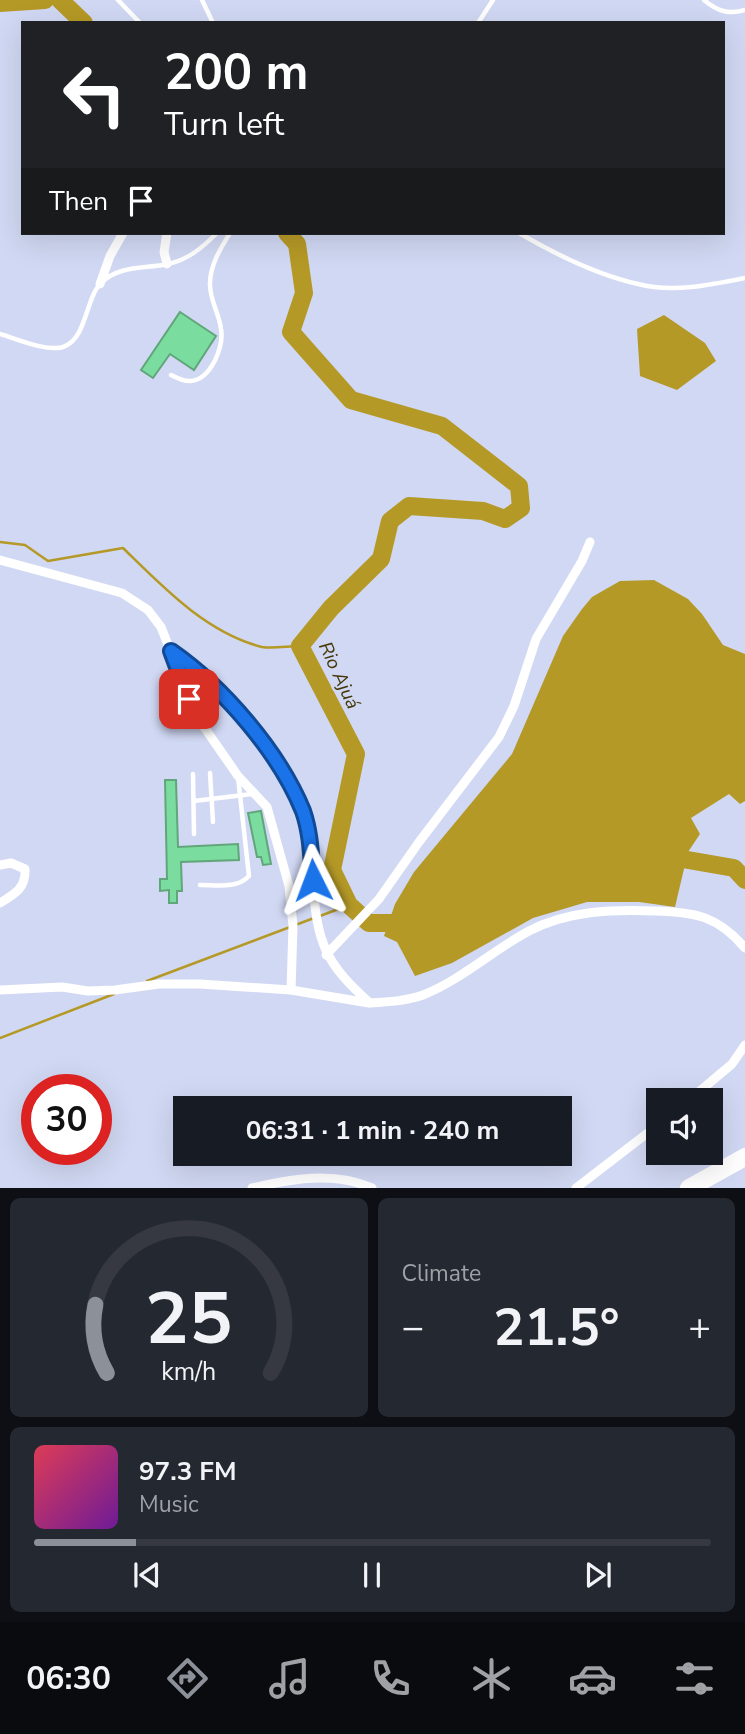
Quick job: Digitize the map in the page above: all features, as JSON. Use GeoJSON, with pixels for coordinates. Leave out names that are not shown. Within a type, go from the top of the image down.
{"type":"FeatureCollection","features":[{"type":"Feature","properties":{"kind":"highway"},"geometry":{"type":"LineString","coordinates":[[689,1188],[745,1157]]}},
{"type":"Feature","properties":{"kind":"street"},"geometry":{"type":"LineString","coordinates":[[100,284],[110,256],[122,235]]}},
{"type":"Feature","properties":{"kind":"street"},"geometry":{"type":"LineString","coordinates":[[167,235],[164,251],[167,264]]}},
{"type":"Feature","properties":{"kind":"street"},"geometry":{"type":"LineString","coordinates":[[326,955],[379,899],[499,737],[514,706],[536,639],[582,561],[590,541]]}},
{"type":"Feature","properties":{"kind":"street"},"geometry":{"type":"LineString","coordinates":[[0,560],[122,593],[148,610],[161,627],[195,714],[238,776],[257,793],[267,807],[289,886],[293,926],[291,990]]}},
{"type":"Feature","properties":{"kind":"street"},"geometry":{"type":"LineString","coordinates":[[171,651],[225,696],[257,733],[302,811],[311,842],[319,934],[326,955],[343,978],[370,1003]]}},
{"type":"Feature","properties":{"kind":"street"},"geometry":{"type":"LineString","coordinates":[[0,864],[11,863],[25,869],[26,881],[18,892],[0,903]]}},
{"type":"Feature","properties":{"kind":"street"},"geometry":{"type":"LineString","coordinates":[[0,990],[62,986],[88,991],[159,984],[200,984],[291,990],[370,1003],[398,1002],[424,995],[530,930],[564,917],[596,912],[655,911],[701,916],[722,925],[745,948]]}},
{"type":"Feature","properties":{"kind":"street"},"geometry":{"type":"LineString","coordinates":[[703,1088],[732,1064],[745,1045]]}},
{"type":"Feature","properties":{"kind":"street"},"geometry":{"type":"LineString","coordinates":[[576,1188],[646,1134]]}},
{"type":"Feature","properties":{"kind":"street"},"geometry":{"type":"LineString","coordinates":[[252,1188],[312,1178],[334,1178],[372,1188]]}},
{"type":"Feature","properties":{"kind":"lane"},"geometry":{"type":"LineString","coordinates":[[118,0],[138,21]]}},
{"type":"Feature","properties":{"kind":"lane"},"geometry":{"type":"LineString","coordinates":[[202,0],[212,21]]}},
{"type":"Feature","properties":{"kind":"lane"},"geometry":{"type":"LineString","coordinates":[[479,21],[493,0]]}},
{"type":"Feature","properties":{"kind":"lane"},"geometry":{"type":"LineString","coordinates":[[704,0],[720,11],[736,13],[745,10]]}},
{"type":"Feature","properties":{"kind":"lane"},"geometry":{"type":"LineString","coordinates":[[0,334],[61,348],[71,343],[100,284],[117,272],[167,264],[186,258],[215,235]]}},
{"type":"Feature","properties":{"kind":"lane"},"geometry":{"type":"LineString","coordinates":[[170,375],[194,381],[206,373],[222,345],[222,330],[210,297],[210,279],[218,250],[229,235]]}},
{"type":"Feature","properties":{"kind":"lane"},"geometry":{"type":"LineString","coordinates":[[523,235],[593,270],[639,285],[706,286],[745,278]]}},
{"type":"Feature","properties":{"kind":"lane"},"geometry":{"type":"LineString","coordinates":[[210,773],[213,822]]}},
{"type":"Feature","properties":{"kind":"lane"},"geometry":{"type":"LineString","coordinates":[[194,774],[194,834]]}},
{"type":"Feature","properties":{"kind":"lane"},"geometry":{"type":"LineString","coordinates":[[200,885],[233,885],[243,883],[249,876],[250,863],[238,776]]}},
{"type":"Feature","properties":{"kind":"lane"},"geometry":{"type":"LineString","coordinates":[[194,801],[257,793]]}},
{"type":"Feature","properties":{"kind":"shaded area"},"geometry":{"type":"Polygon","coordinates":[[[664,315],[705,343],[716,361],[677,390],[640,376],[637,329],[664,315]]]}},
{"type":"Feature","properties":{"kind":"shaded area"},"geometry":{"type":"Polygon","coordinates":[[[654,580],[688,599],[723,645],[745,654],[745,801],[740,804],[729,794],[691,818],[700,834],[688,852],[675,907],[639,902],[587,902],[533,918],[452,963],[415,976],[397,942],[384,936],[395,904],[414,872],[512,754],[563,636],[582,609],[592,597],[620,581],[654,580]]]}},
{"type":"Feature","properties":{"kind":"building"},"geometry":{"type":"Polygon","coordinates":[[[180,312],[216,336],[194,370],[170,354],[153,378],[141,370],[180,312]]]}},
{"type":"Feature","properties":{"kind":"building"},"geometry":{"type":"Polygon","coordinates":[[[165,780],[176,780],[178,847],[238,844],[239,860],[181,862],[182,891],[177,891],[177,903],[169,903],[169,890],[160,891],[160,879],[167,879],[165,780]]]}},
{"type":"Feature","properties":{"kind":"building"},"geometry":{"type":"Polygon","coordinates":[[[261,811],[271,864],[263,865],[261,857],[257,857],[248,813],[261,811]]]}},
{"type":"Feature","properties":{"kind":"waterway","name":"Rio Ajuá"},"geometry":{"type":"LineString","coordinates":[[0,3],[45,0]]}},
{"type":"Feature","properties":{"kind":"waterway","name":"Rio Ajuá"},"geometry":{"type":"LineString","coordinates":[[60,0],[82,21]]}},
{"type":"Feature","properties":{"kind":"waterway","name":"Rio Ajuá"},"geometry":{"type":"LineString","coordinates":[[289,235],[297,244],[304,293],[291,332],[351,400],[442,426],[519,486],[521,508],[505,519],[483,511],[409,506],[390,521],[381,559],[331,608],[300,646],[356,754],[332,870],[349,905],[369,923],[410,923]]}},
{"type":"Feature","properties":{"kind":"waterway"},"geometry":{"type":"LineString","coordinates":[[0,542],[25,545],[48,561],[123,548],[186,606],[222,631],[262,647],[300,646]]}},
{"type":"Feature","properties":{"kind":"waterway","name":"Rio Ajuá"},"geometry":{"type":"LineString","coordinates":[[665,856],[734,868],[745,880]]}},
{"type":"Feature","properties":{"kind":"waterway"},"geometry":{"type":"LineString","coordinates":[[320,916],[349,905]]}},
{"type":"Feature","properties":{"kind":"waterway"},"geometry":{"type":"LineString","coordinates":[[147,981],[314,918]]}},
{"type":"Feature","properties":{"kind":"waterway"},"geometry":{"type":"LineString","coordinates":[[0,1038],[114,994]]}},
{"type":"Feature","properties":{"kind":"route"},"geometry":{"type":"LineString","coordinates":[[189,699],[171,651],[225,696],[257,733],[302,811],[311,842],[313,880]]}}]}
